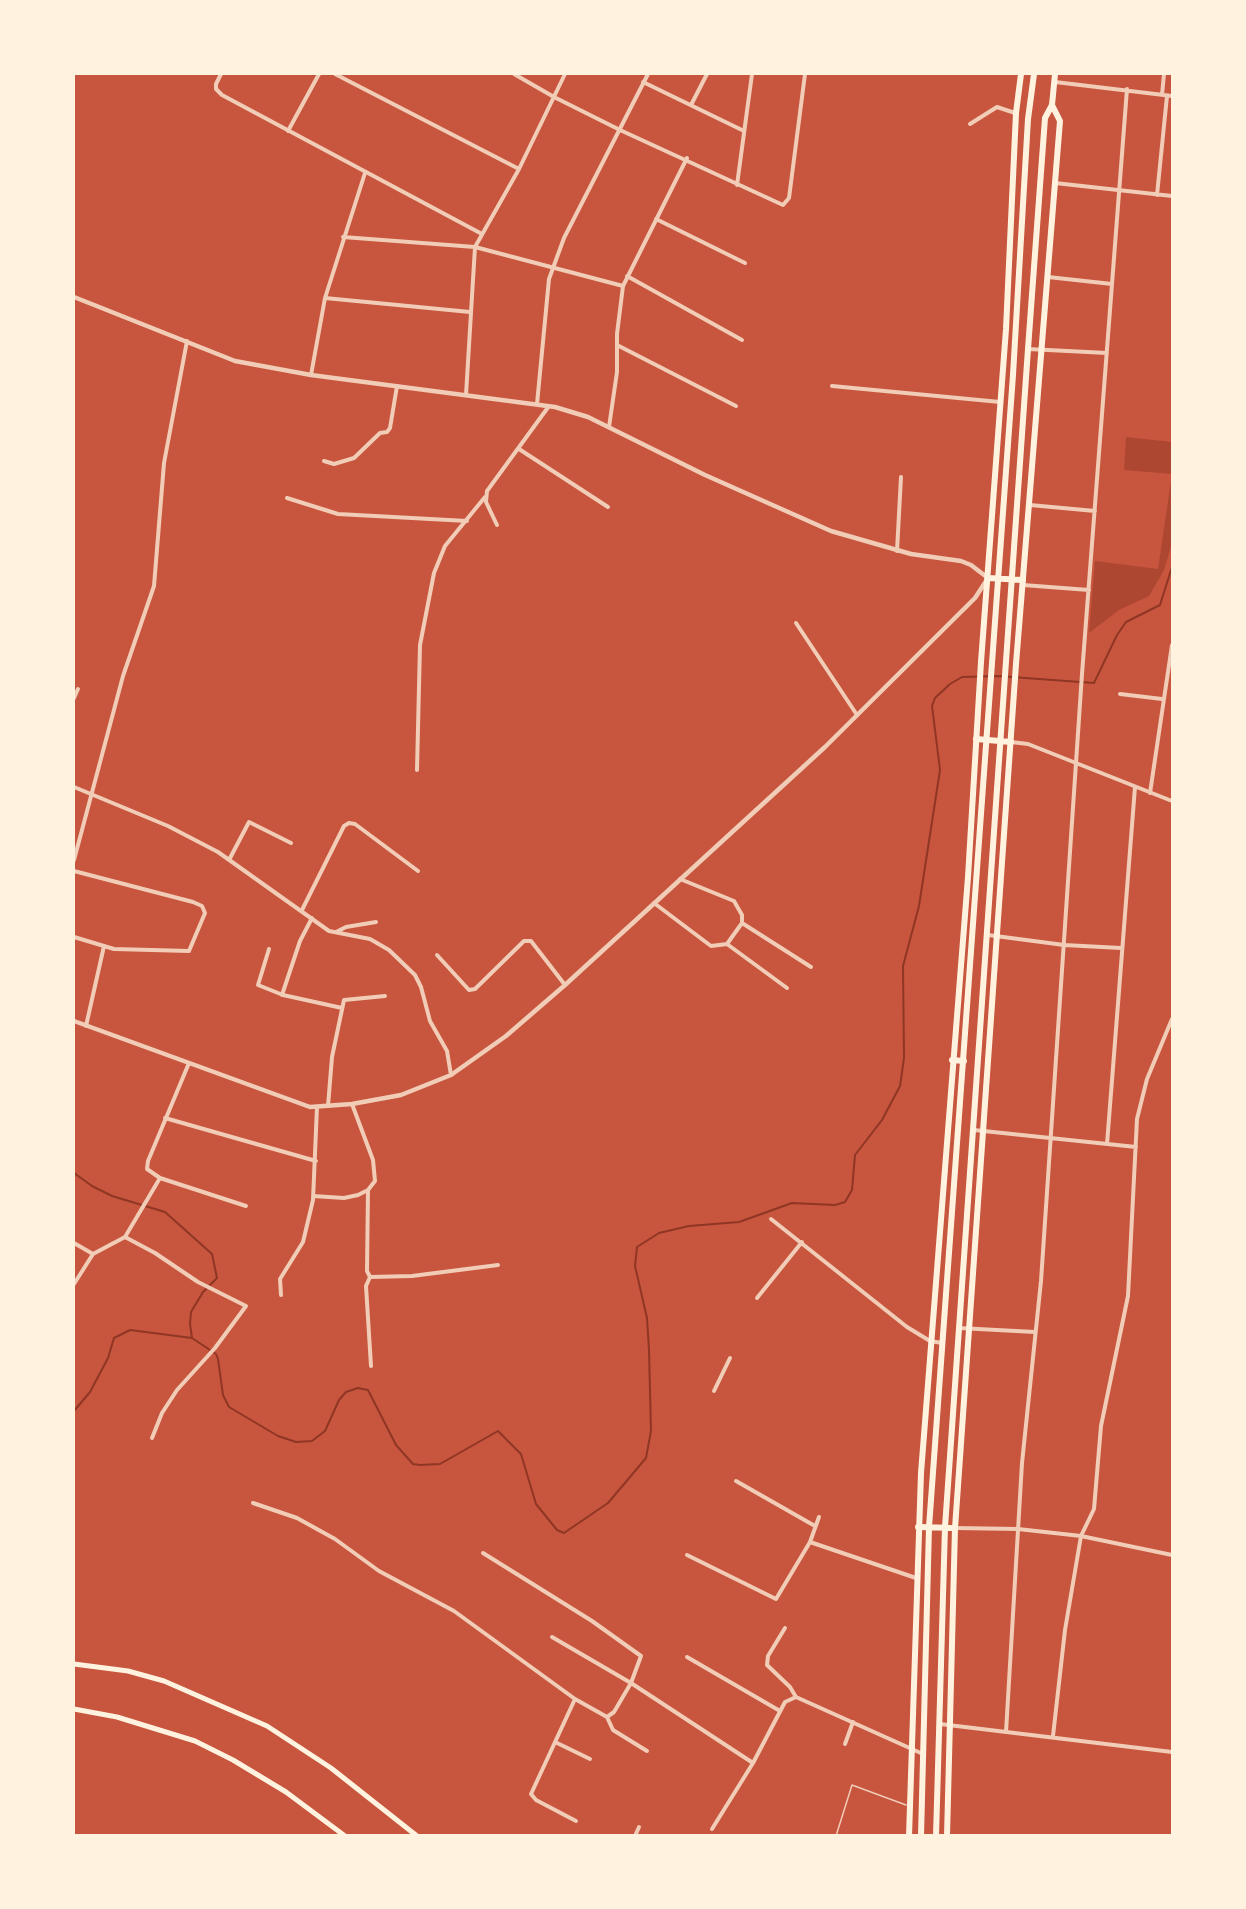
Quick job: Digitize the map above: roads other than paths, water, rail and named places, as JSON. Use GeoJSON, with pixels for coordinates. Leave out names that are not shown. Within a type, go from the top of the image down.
{"type":"FeatureCollection","features":[{"type":"Feature","properties":{"kind":"main road"},"geometry":{"type":"LineString","coordinates":[[909,1836],[918,1527],[930,1341],[968,878],[979,683],[1001,402],[1016,113],[1021,74]]}},
{"type":"Feature","properties":{"kind":"main road"},"geometry":{"type":"LineString","coordinates":[[921,1836],[929,1527],[991,684],[1028,119],[1034,74]]}},
{"type":"Feature","properties":{"kind":"main road"},"geometry":{"type":"LineString","coordinates":[[936,1836],[945,1527],[1045,118],[1052,105],[1055,74]]}},
{"type":"Feature","properties":{"kind":"main road"},"geometry":{"type":"LineString","coordinates":[[947,1836],[955,1528],[1016,664],[1060,121],[1052,105]]}},
{"type":"Feature","properties":{"kind":"main road"},"geometry":{"type":"LineString","coordinates":[[988,578],[1023,582]]}},
{"type":"Feature","properties":{"kind":"main road"},"geometry":{"type":"LineString","coordinates":[[976,740],[1011,742]]}},
{"type":"Feature","properties":{"kind":"main road"},"geometry":{"type":"LineString","coordinates":[[952,1060],[964,1061]]}},
{"type":"Feature","properties":{"kind":"main road"},"geometry":{"type":"LineString","coordinates":[[918,1527],[955,1528]]}},
{"type":"Feature","properties":{"kind":"main road"},"geometry":{"type":"LineString","coordinates":[[74,1664],[128,1671],[164,1681],[267,1726],[331,1768],[417,1836]]}},
{"type":"Feature","properties":{"kind":"main road"},"geometry":{"type":"LineString","coordinates":[[74,1709],[117,1717],[195,1742],[233,1760],[286,1792],[345,1836]]}},
{"type":"Feature","properties":{"kind":"street"},"geometry":{"type":"LineString","coordinates":[[221,74],[216,89],[222,95],[482,234]]}},
{"type":"Feature","properties":{"kind":"street"},"geometry":{"type":"LineString","coordinates":[[288,131],[319,74]]}},
{"type":"Feature","properties":{"kind":"street"},"geometry":{"type":"LineString","coordinates":[[335,74],[519,169]]}},
{"type":"Feature","properties":{"kind":"street"},"geometry":{"type":"LineString","coordinates":[[514,74],[620,130],[687,158],[779,205],[787,203],[806,74]]}},
{"type":"Feature","properties":{"kind":"street"},"geometry":{"type":"LineString","coordinates":[[466,395],[475,247],[519,169],[566,74]]}},
{"type":"Feature","properties":{"kind":"street"},"geometry":{"type":"LineString","coordinates":[[537,404],[552,268],[564,238],[648,74]]}},
{"type":"Feature","properties":{"kind":"street"},"geometry":{"type":"LineString","coordinates":[[691,105],[707,74]]}},
{"type":"Feature","properties":{"kind":"street"},"geometry":{"type":"LineString","coordinates":[[737,185],[752,74]]}},
{"type":"Feature","properties":{"kind":"street"},"geometry":{"type":"LineString","coordinates":[[1157,195],[1167,96],[1164,74]]}},
{"type":"Feature","properties":{"kind":"street"},"geometry":{"type":"LineString","coordinates":[[644,82],[744,131]]}},
{"type":"Feature","properties":{"kind":"street"},"geometry":{"type":"LineString","coordinates":[[1054,82],[1127,89],[1167,96]]}},
{"type":"Feature","properties":{"kind":"street"},"geometry":{"type":"LineString","coordinates":[[1006,1732],[1018,1529],[1050,1138],[1082,674],[1127,89]]}},
{"type":"Feature","properties":{"kind":"street"},"geometry":{"type":"LineString","coordinates":[[970,124],[997,106],[1016,113]]}},
{"type":"Feature","properties":{"kind":"street"},"geometry":{"type":"LineString","coordinates":[[609,427],[617,372],[617,345],[623,286],[687,158]]}},
{"type":"Feature","properties":{"kind":"street"},"geometry":{"type":"LineString","coordinates":[[311,375],[325,298],[365,173]]}},
{"type":"Feature","properties":{"kind":"street"},"geometry":{"type":"LineString","coordinates":[[1055,183],[1173,196]]}},
{"type":"Feature","properties":{"kind":"street"},"geometry":{"type":"LineString","coordinates":[[656,219],[745,263]]}},
{"type":"Feature","properties":{"kind":"street"},"geometry":{"type":"LineString","coordinates":[[343,237],[475,247],[623,286]]}},
{"type":"Feature","properties":{"kind":"street"},"geometry":{"type":"LineString","coordinates":[[627,276],[742,340]]}},
{"type":"Feature","properties":{"kind":"street"},"geometry":{"type":"LineString","coordinates":[[1048,277],[1112,284]]}},
{"type":"Feature","properties":{"kind":"street"},"geometry":{"type":"LineString","coordinates":[[74,297],[236,361],[311,375],[537,404],[588,417],[789,514],[852,538],[897,550],[961,561],[971,565],[988,578],[975,598],[825,747],[565,985],[506,1036],[451,1075],[401,1095],[352,1104],[301,1106],[74,1022]]}},
{"type":"Feature","properties":{"kind":"street"},"geometry":{"type":"LineString","coordinates":[[325,298],[470,312]]}},
{"type":"Feature","properties":{"kind":"street"},"geometry":{"type":"LineString","coordinates":[[74,860],[129,655],[154,586],[164,463],[187,341]]}},
{"type":"Feature","properties":{"kind":"street"},"geometry":{"type":"LineString","coordinates":[[617,345],[736,406]]}},
{"type":"Feature","properties":{"kind":"street"},"geometry":{"type":"LineString","coordinates":[[1028,349],[1107,353]]}},
{"type":"Feature","properties":{"kind":"street"},"geometry":{"type":"LineString","coordinates":[[324,461],[334,464],[354,458],[380,433],[387,432],[390,428],[397,386]]}},
{"type":"Feature","properties":{"kind":"street"},"geometry":{"type":"LineString","coordinates":[[832,386],[1001,402]]}},
{"type":"Feature","properties":{"kind":"street"},"geometry":{"type":"LineString","coordinates":[[417,770],[420,645],[434,573],[445,546],[485,497],[487,491],[549,406]]}},
{"type":"Feature","properties":{"kind":"street"},"geometry":{"type":"LineString","coordinates":[[519,449],[608,507]]}},
{"type":"Feature","properties":{"kind":"street"},"geometry":{"type":"LineString","coordinates":[[897,550],[900,477]]}},
{"type":"Feature","properties":{"kind":"street"},"geometry":{"type":"LineString","coordinates":[[485,497],[497,525]]}},
{"type":"Feature","properties":{"kind":"street"},"geometry":{"type":"LineString","coordinates":[[287,498],[338,514],[467,521]]}},
{"type":"Feature","properties":{"kind":"street"},"geometry":{"type":"LineString","coordinates":[[1030,505],[1095,511]]}},
{"type":"Feature","properties":{"kind":"street"},"geometry":{"type":"LineString","coordinates":[[1023,582],[1089,590]]}},
{"type":"Feature","properties":{"kind":"street"},"geometry":{"type":"LineString","coordinates":[[796,623],[857,715]]}},
{"type":"Feature","properties":{"kind":"street"},"geometry":{"type":"LineString","coordinates":[[1150,793],[1162,699],[1173,645]]}},
{"type":"Feature","properties":{"kind":"street"},"geometry":{"type":"LineString","coordinates":[[74,698],[78,689]]}},
{"type":"Feature","properties":{"kind":"street"},"geometry":{"type":"LineString","coordinates":[[1120,694],[1162,699]]}},
{"type":"Feature","properties":{"kind":"street"},"geometry":{"type":"LineString","coordinates":[[1011,742],[1028,744],[1173,801]]}},
{"type":"Feature","properties":{"kind":"street"},"geometry":{"type":"LineString","coordinates":[[74,787],[168,826],[230,860],[312,918],[336,932],[370,939],[388,950],[415,975],[430,1021],[447,1051],[451,1075]]}},
{"type":"Feature","properties":{"kind":"street"},"geometry":{"type":"LineString","coordinates":[[1107,1144],[1135,787]]}},
{"type":"Feature","properties":{"kind":"street"},"geometry":{"type":"LineString","coordinates":[[230,860],[249,822],[291,843]]}},
{"type":"Feature","properties":{"kind":"street"},"geometry":{"type":"LineString","coordinates":[[302,910],[344,826],[349,823],[355,824],[418,871]]}},
{"type":"Feature","properties":{"kind":"street"},"geometry":{"type":"LineString","coordinates":[[74,871],[148,888],[204,908],[205,913],[189,951],[104,946],[74,937]]}},
{"type":"Feature","properties":{"kind":"street"},"geometry":{"type":"LineString","coordinates":[[679,879],[734,901],[742,915],[742,922],[727,944]]}},
{"type":"Feature","properties":{"kind":"street"},"geometry":{"type":"LineString","coordinates":[[654,903],[711,946],[727,944],[787,988]]}},
{"type":"Feature","properties":{"kind":"street"},"geometry":{"type":"LineString","coordinates":[[282,994],[300,941],[312,918]]}},
{"type":"Feature","properties":{"kind":"street"},"geometry":{"type":"LineString","coordinates":[[336,932],[346,927],[376,922]]}},
{"type":"Feature","properties":{"kind":"street"},"geometry":{"type":"LineString","coordinates":[[742,922],[811,967]]}},
{"type":"Feature","properties":{"kind":"street"},"geometry":{"type":"LineString","coordinates":[[987,935],[1064,945],[1121,948]]}},
{"type":"Feature","properties":{"kind":"street"},"geometry":{"type":"LineString","coordinates":[[437,955],[469,990],[475,989],[524,941],[531,941],[565,985]]}},
{"type":"Feature","properties":{"kind":"street"},"geometry":{"type":"LineString","coordinates":[[86,1026],[104,946]]}},
{"type":"Feature","properties":{"kind":"street"},"geometry":{"type":"LineString","coordinates":[[269,949],[258,985],[282,994],[342,1008]]}},
{"type":"Feature","properties":{"kind":"street"},"geometry":{"type":"LineString","coordinates":[[328,1106],[332,1057],[342,1008],[347,998],[371,999],[385,996]]}},
{"type":"Feature","properties":{"kind":"street"},"geometry":{"type":"LineString","coordinates":[[1053,1736],[1065,1630],[1081,1536],[1094,1509],[1101,1426],[1128,1296],[1136,1146],[1141,1098],[1154,1059],[1173,1019]]}},
{"type":"Feature","properties":{"kind":"street"},"geometry":{"type":"LineString","coordinates":[[189,1063],[148,1161],[150,1173],[246,1206]]}},
{"type":"Feature","properties":{"kind":"street"},"geometry":{"type":"LineString","coordinates":[[313,1196],[344,1198],[368,1190],[375,1181],[375,1171],[352,1104]]}},
{"type":"Feature","properties":{"kind":"street"},"geometry":{"type":"LineString","coordinates":[[281,1295],[280,1279],[303,1242],[313,1196],[316,1161],[316,1107]]}},
{"type":"Feature","properties":{"kind":"street"},"geometry":{"type":"LineString","coordinates":[[165,1118],[316,1161]]}},
{"type":"Feature","properties":{"kind":"street"},"geometry":{"type":"LineString","coordinates":[[974,1130],[1136,1146]]}},
{"type":"Feature","properties":{"kind":"street"},"geometry":{"type":"LineString","coordinates":[[74,1284],[93,1254],[125,1237],[160,1178]]}},
{"type":"Feature","properties":{"kind":"street"},"geometry":{"type":"LineString","coordinates":[[368,1190],[367,1271],[370,1277]]}},
{"type":"Feature","properties":{"kind":"street"},"geometry":{"type":"LineString","coordinates":[[771,1219],[907,1326],[930,1341],[944,1344]]}},
{"type":"Feature","properties":{"kind":"street"},"geometry":{"type":"LineString","coordinates":[[125,1237],[155,1252],[198,1282],[215,1288],[246,1306],[162,1413],[152,1438]]}},
{"type":"Feature","properties":{"kind":"street"},"geometry":{"type":"LineString","coordinates":[[757,1298],[802,1242]]}},
{"type":"Feature","properties":{"kind":"street"},"geometry":{"type":"LineString","coordinates":[[74,1243],[93,1254]]}},
{"type":"Feature","properties":{"kind":"street"},"geometry":{"type":"LineString","coordinates":[[370,1277],[412,1276],[498,1265]]}},
{"type":"Feature","properties":{"kind":"street"},"geometry":{"type":"LineString","coordinates":[[370,1277],[366,1286],[371,1366]]}},
{"type":"Feature","properties":{"kind":"street"},"geometry":{"type":"LineString","coordinates":[[959,1328],[1035,1332]]}},
{"type":"Feature","properties":{"kind":"street"},"geometry":{"type":"LineString","coordinates":[[714,1391],[730,1358]]}},
{"type":"Feature","properties":{"kind":"street"},"geometry":{"type":"LineString","coordinates":[[736,1481],[815,1526]]}},
{"type":"Feature","properties":{"kind":"street"},"geometry":{"type":"LineString","coordinates":[[253,1503],[297,1518],[335,1539],[379,1571],[454,1611],[575,1699],[607,1717],[613,1730],[646,1751]]}},
{"type":"Feature","properties":{"kind":"street"},"geometry":{"type":"LineString","coordinates":[[687,1555],[776,1599],[810,1542],[819,1517]]}},
{"type":"Feature","properties":{"kind":"street"},"geometry":{"type":"LineString","coordinates":[[955,1528],[1018,1529],[1081,1536],[1173,1555]]}},
{"type":"Feature","properties":{"kind":"street"},"geometry":{"type":"LineString","coordinates":[[810,1542],[916,1578]]}},
{"type":"Feature","properties":{"kind":"street"},"geometry":{"type":"LineString","coordinates":[[483,1552],[592,1621],[642,1659],[614,1712],[607,1717]]}},
{"type":"Feature","properties":{"kind":"street"},"geometry":{"type":"LineString","coordinates":[[786,1628],[767,1661],[770,1669],[790,1687],[796,1697]]}},
{"type":"Feature","properties":{"kind":"street"},"geometry":{"type":"LineString","coordinates":[[552,1637],[631,1683],[753,1763]]}},
{"type":"Feature","properties":{"kind":"street"},"geometry":{"type":"LineString","coordinates":[[687,1657],[780,1711]]}},
{"type":"Feature","properties":{"kind":"street"},"geometry":{"type":"LineString","coordinates":[[712,1829],[753,1763],[780,1711],[790,1698],[796,1697],[923,1754]]}},
{"type":"Feature","properties":{"kind":"street"},"geometry":{"type":"LineString","coordinates":[[575,1699],[531,1794],[536,1800],[576,1821]]}},
{"type":"Feature","properties":{"kind":"street"},"geometry":{"type":"LineString","coordinates":[[845,1744],[853,1722]]}},
{"type":"Feature","properties":{"kind":"street"},"geometry":{"type":"LineString","coordinates":[[940,1724],[1173,1752]]}},
{"type":"Feature","properties":{"kind":"street"},"geometry":{"type":"LineString","coordinates":[[555,1742],[590,1759]]}},
{"type":"Feature","properties":{"kind":"street"},"geometry":{"type":"LineString","coordinates":[[635,1836],[639,1827]]}},
{"type":"Feature","properties":{"kind":"lane"},"geometry":{"type":"LineString","coordinates":[[836,1836],[852,1785],[910,1806]]}},
{"type":"Feature","properties":{"kind":"waterway"},"geometry":{"type":"LineString","coordinates":[[74,1173],[92,1186],[112,1196],[165,1212],[212,1254],[217,1278],[203,1292],[191,1312],[190,1324],[192,1338],[216,1354],[223,1395],[229,1407],[278,1436],[296,1442],[312,1441],[325,1431],[339,1400],[346,1392],[358,1388],[368,1390],[396,1445],[413,1464],[420,1465],[440,1464],[498,1431],[521,1454],[536,1504],[557,1530],[564,1533],[608,1503],[646,1458],[651,1431],[649,1350],[647,1318],[635,1266],[637,1247],[659,1233],[689,1226],[739,1222],[792,1203],[835,1205],[845,1202],[852,1190],[855,1155],[882,1120],[900,1086],[904,1058],[903,966],[919,906],[940,770],[932,706],[935,698],[950,684],[962,677],[998,676],[1094,683],[1117,635],[1126,622],[1160,605],[1172,567]]}},
{"type":"Feature","properties":{"kind":"waterway"},"geometry":{"type":"LineString","coordinates":[[74,1411],[90,1392],[108,1358],[114,1338],[130,1330],[192,1338]]}}]}
